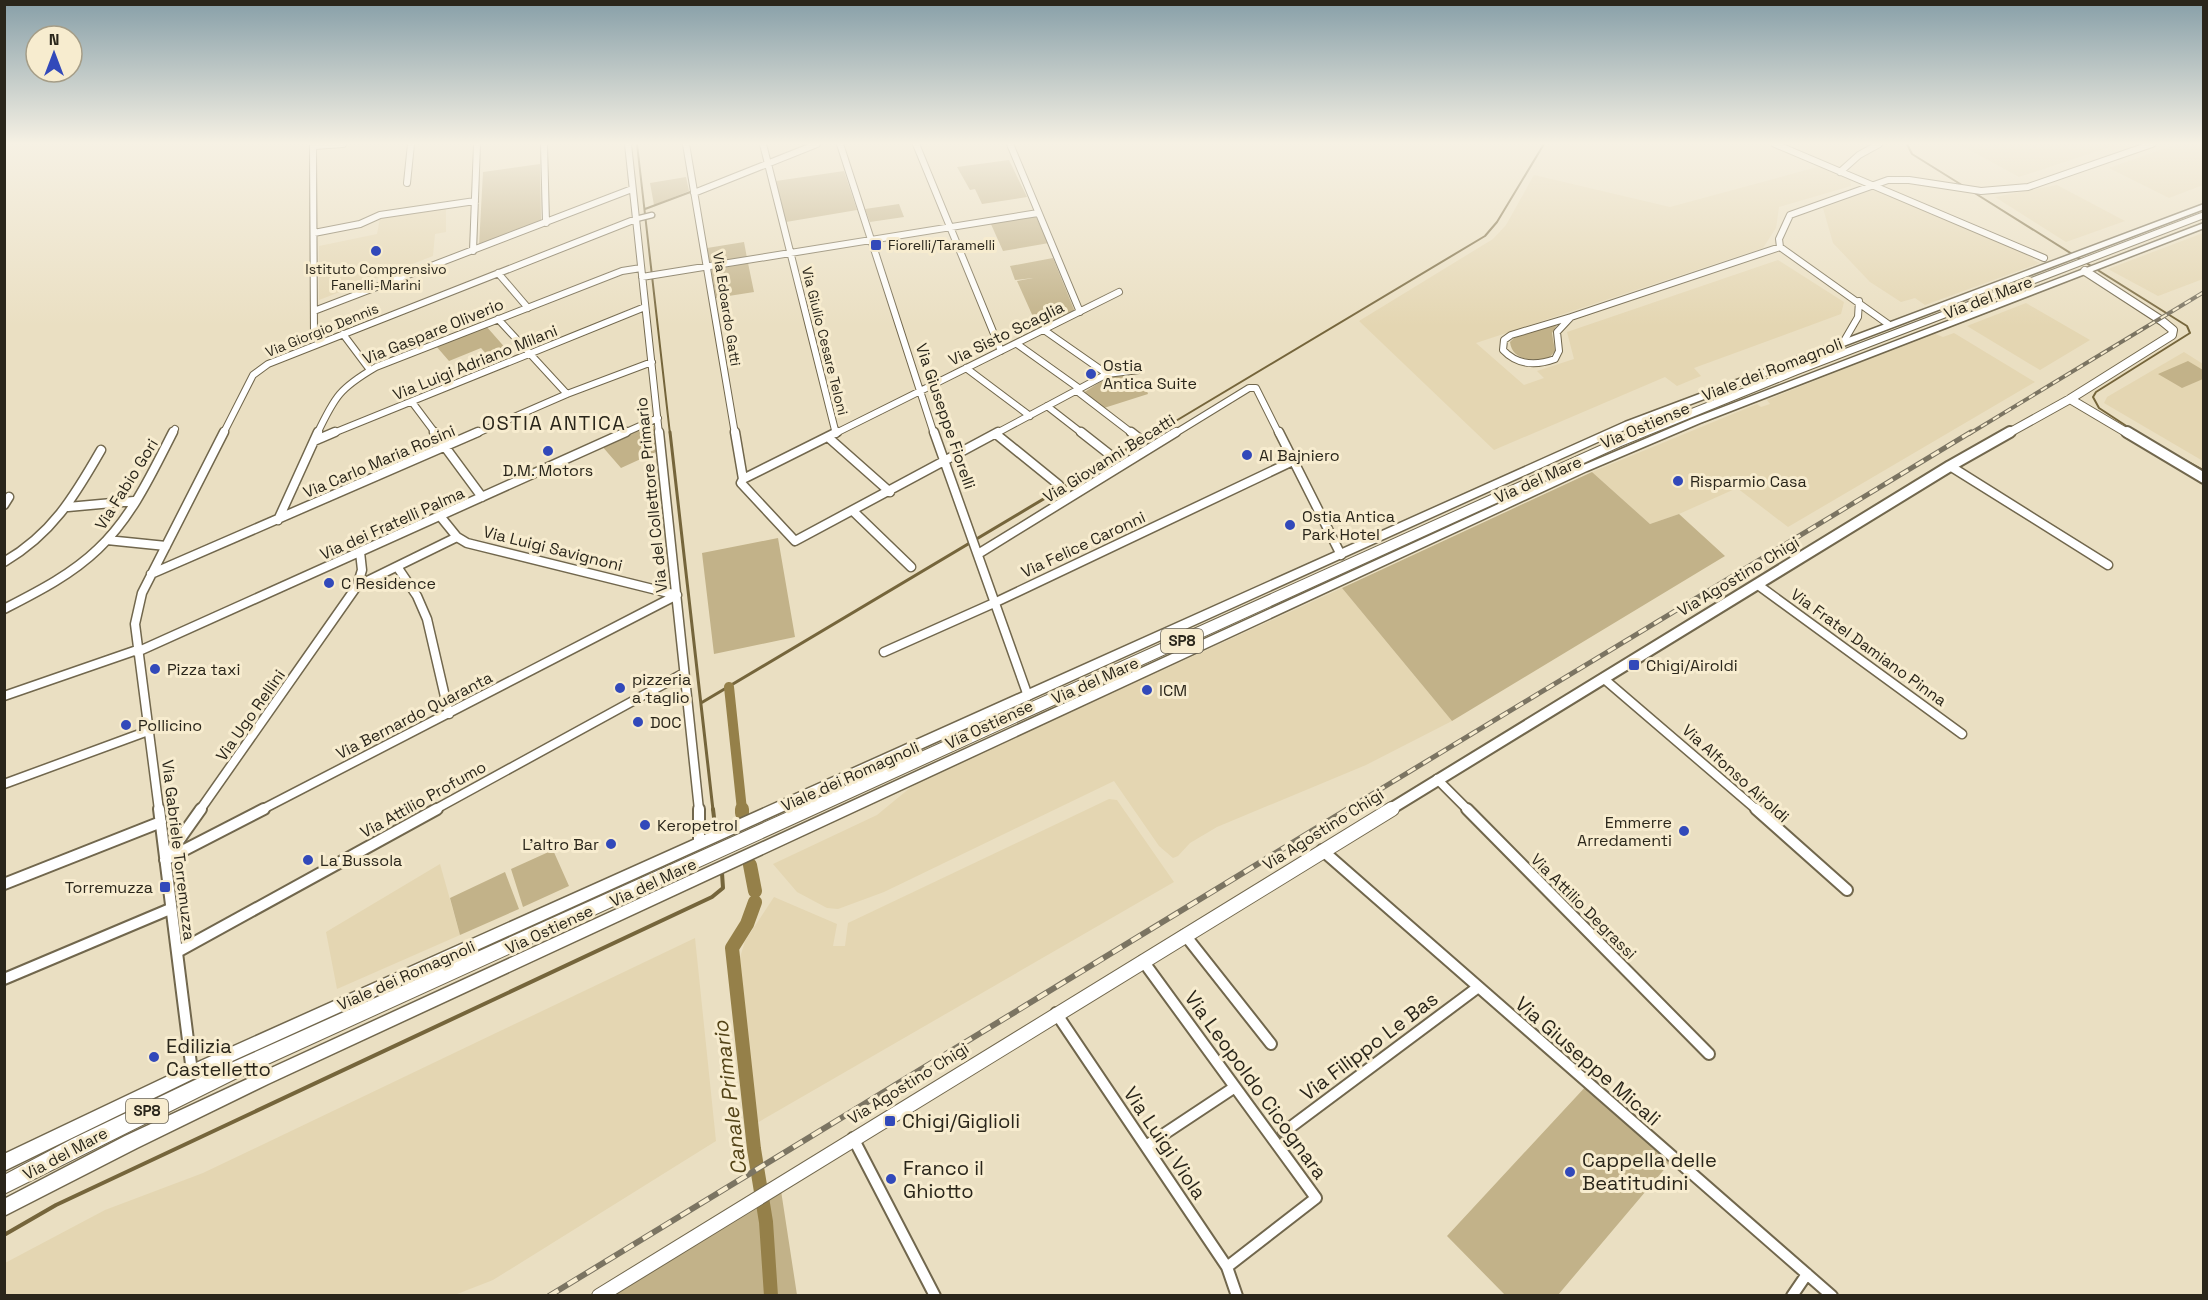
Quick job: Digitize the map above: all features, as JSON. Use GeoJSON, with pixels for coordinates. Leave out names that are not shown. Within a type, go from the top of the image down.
{"type":"FeatureCollection","features":[{"type":"Feature","properties":{"kind":"main road","name":"Viale dei Romagnoli"},"geometry":{"type":"LineString","coordinates":[[4,1163],[192,1072],[1636,420],[1888,324],[2080,260],[2204,206]]}},
{"type":"Feature","properties":{"kind":"main road","name":"Via del Mare"},"geometry":{"type":"LineString","coordinates":[[4,1185],[142,1114],[293,1043],[558,925],[1617,443],[2080,260],[2094,257],[2204,215]]}},
{"type":"Feature","properties":{"kind":"main road","name":"Via Ostiense"},"geometry":{"type":"LineString","coordinates":[[4,1208],[131,1142],[254,1084],[1583,469],[2080,260],[2105,263],[2204,225]]}},
{"type":"Feature","properties":{"kind":"street"},"geometry":{"type":"LineString","coordinates":[[314,205],[314,337]]}},
{"type":"Feature","properties":{"kind":"street"},"geometry":{"type":"LineString","coordinates":[[314,233],[360,224],[380,215],[450,205]]}},
{"type":"Feature","properties":{"kind":"street"},"geometry":{"type":"LineString","coordinates":[[473,251],[475,205]]}},
{"type":"Feature","properties":{"kind":"street"},"geometry":{"type":"LineString","coordinates":[[546,205],[546,223]]}},
{"type":"Feature","properties":{"kind":"street"},"geometry":{"type":"LineString","coordinates":[[314,311],[592,205]]}},
{"type":"Feature","properties":{"kind":"street","name":"Via del Collettore Primario"},"geometry":{"type":"LineString","coordinates":[[634,205],[699,811],[699,843]]}},
{"type":"Feature","properties":{"kind":"street","name":"Via Edoardo Gatti"},"geometry":{"type":"LineString","coordinates":[[696,205],[743,479]]}},
{"type":"Feature","properties":{"kind":"street","name":"Via Giulio Cesare Teloni"},"geometry":{"type":"LineString","coordinates":[[779,205],[833,436]]}},
{"type":"Feature","properties":{"kind":"street","name":"Via Giuseppe Fiorelli"},"geometry":{"type":"LineString","coordinates":[[860,205],[919,392],[1028,696]]}},
{"type":"Feature","properties":{"kind":"street"},"geometry":{"type":"LineString","coordinates":[[940,205],[1000,351]]}},
{"type":"Feature","properties":{"kind":"street"},"geometry":{"type":"LineString","coordinates":[[1035,205],[1080,312]]}},
{"type":"Feature","properties":{"kind":"street"},"geometry":{"type":"LineString","coordinates":[[1817,205],[1791,214],[1784,223],[1779,239],[1780,247],[1798,262],[1859,301],[1888,324]]}},
{"type":"Feature","properties":{"kind":"street"},"geometry":{"type":"LineString","coordinates":[[1918,205],[2044,258]]}},
{"type":"Feature","properties":{"kind":"street"},"geometry":{"type":"LineString","coordinates":[[642,277],[1038,213]]}},
{"type":"Feature","properties":{"kind":"street"},"geometry":{"type":"LineString","coordinates":[[636,219],[652,215]]}},
{"type":"Feature","properties":{"kind":"street","name":"Via Giorgio Dennis"},"geometry":{"type":"LineString","coordinates":[[254,373],[268,364],[636,219]]}},
{"type":"Feature","properties":{"kind":"street"},"geometry":{"type":"LineString","coordinates":[[1571,317],[1557,332],[1559,351],[1555,359],[1544,363],[1526,363],[1510,357],[1503,350],[1503,340],[1511,335],[1780,247]]}},
{"type":"Feature","properties":{"kind":"street","name":"Via Agostino Chigi"},"geometry":{"type":"LineString","coordinates":[[599,1296],[1437,779],[1950,466],[2070,399],[2170,337],[2173,332],[2152,314],[2080,260]]}},
{"type":"Feature","properties":{"kind":"street","name":"Via Gaspare Oliverio"},"geometry":{"type":"LineString","coordinates":[[278,520],[337,393],[345,385],[370,370],[498,319],[622,271],[641,268]]}},
{"type":"Feature","properties":{"kind":"street"},"geometry":{"type":"LineString","coordinates":[[498,273],[528,308]]}},
{"type":"Feature","properties":{"kind":"street","name":"Via Sisto Scaglia"},"geometry":{"type":"LineString","coordinates":[[743,479],[1119,292]]}},
{"type":"Feature","properties":{"kind":"street"},"geometry":{"type":"LineString","coordinates":[[1844,341],[1852,331],[1859,315],[1859,301]]}},
{"type":"Feature","properties":{"kind":"street","name":"Via Luigi Adriano Milani"},"geometry":{"type":"LineString","coordinates":[[314,441],[645,307]]}},
{"type":"Feature","properties":{"kind":"street"},"geometry":{"type":"LineString","coordinates":[[498,319],[567,394]]}},
{"type":"Feature","properties":{"kind":"street"},"geometry":{"type":"LineString","coordinates":[[1044,330],[1107,374]]}},
{"type":"Feature","properties":{"kind":"street"},"geometry":{"type":"LineString","coordinates":[[343,334],[370,370]]}},
{"type":"Feature","properties":{"kind":"street"},"geometry":{"type":"LineString","coordinates":[[1017,344],[1140,439]]}},
{"type":"Feature","properties":{"kind":"street","name":"Via Carlo Maria Rosini"},"geometry":{"type":"LineString","coordinates":[[150,574],[567,394],[651,362]]}},
{"type":"Feature","properties":{"kind":"street"},"geometry":{"type":"LineString","coordinates":[[966,368],[1030,416]]}},
{"type":"Feature","properties":{"kind":"street"},"geometry":{"type":"LineString","coordinates":[[743,479],[741,483],[795,541],[1107,374],[1139,370]]}},
{"type":"Feature","properties":{"kind":"street","name":"Via Gabriele Torremuzza"},"geometry":{"type":"LineString","coordinates":[[192,1072],[137,651],[135,615],[150,574],[254,373]]}},
{"type":"Feature","properties":{"kind":"street","name":"Via Giovanni Becatti"},"geometry":{"type":"LineString","coordinates":[[977,551],[1250,388],[1256,388],[1293,461]]}},
{"type":"Feature","properties":{"kind":"street"},"geometry":{"type":"LineString","coordinates":[[2070,399],[2204,478]]}},
{"type":"Feature","properties":{"kind":"street"},"geometry":{"type":"LineString","coordinates":[[412,402],[482,497]]}},
{"type":"Feature","properties":{"kind":"street"},"geometry":{"type":"LineString","coordinates":[[1047,406],[1109,454]]}},
{"type":"Feature","properties":{"kind":"street","name":"Via dei Fratelli Palma"},"geometry":{"type":"LineString","coordinates":[[4,696],[137,651],[658,418]]}},
{"type":"Feature","properties":{"kind":"street","name":"Via Fabio Gori"},"geometry":{"type":"LineString","coordinates":[[4,609],[63,575],[90,556],[107,540],[134,501],[175,429]]}},
{"type":"Feature","properties":{"kind":"street"},"geometry":{"type":"LineString","coordinates":[[996,434],[1059,484]]}},
{"type":"Feature","properties":{"kind":"street"},"geometry":{"type":"LineString","coordinates":[[833,436],[890,492]]}},
{"type":"Feature","properties":{"kind":"street"},"geometry":{"type":"LineString","coordinates":[[4,562],[20,554],[46,534],[68,507],[101,450]]}},
{"type":"Feature","properties":{"kind":"street"},"geometry":{"type":"LineString","coordinates":[[1293,461],[1341,555]]}},
{"type":"Feature","properties":{"kind":"street","name":"Via Felice Caronni"},"geometry":{"type":"LineString","coordinates":[[884,652],[994,603],[1293,461]]}},
{"type":"Feature","properties":{"kind":"street"},"geometry":{"type":"LineString","coordinates":[[1950,466],[2108,565]]}},
{"type":"Feature","properties":{"kind":"street"},"geometry":{"type":"LineString","coordinates":[[4,505],[9,497]]}},
{"type":"Feature","properties":{"kind":"street"},"geometry":{"type":"LineString","coordinates":[[68,507],[134,501]]}},
{"type":"Feature","properties":{"kind":"street"},"geometry":{"type":"LineString","coordinates":[[853,511],[911,567]]}},
{"type":"Feature","properties":{"kind":"street"},"geometry":{"type":"LineString","coordinates":[[357,586],[457,537],[440,516]]}},
{"type":"Feature","properties":{"kind":"street","name":"Via Luigi Savignoni"},"geometry":{"type":"LineString","coordinates":[[457,537],[467,543],[677,595]]}},
{"type":"Feature","properties":{"kind":"street"},"geometry":{"type":"LineString","coordinates":[[107,540],[166,546]]}},
{"type":"Feature","properties":{"kind":"street"},"geometry":{"type":"LineString","coordinates":[[357,586],[362,570],[360,552]]}},
{"type":"Feature","properties":{"kind":"street"},"geometry":{"type":"LineString","coordinates":[[398,567],[417,596],[427,619],[449,714]]}},
{"type":"Feature","properties":{"kind":"street","name":"Via Fratel Damiano Pinna"},"geometry":{"type":"LineString","coordinates":[[1758,585],[1962,734]]}},
{"type":"Feature","properties":{"kind":"street","name":"Via Ugo Rellini"},"geometry":{"type":"LineString","coordinates":[[165,860],[357,586]]}},
{"type":"Feature","properties":{"kind":"street","name":"Via Bernardo Quaranta"},"geometry":{"type":"LineString","coordinates":[[165,860],[677,595]]}},
{"type":"Feature","properties":{"kind":"street","name":"Via Attilio Profumo"},"geometry":{"type":"LineString","coordinates":[[177,952],[684,673]]}},
{"type":"Feature","properties":{"kind":"street","name":"Via Alfonso Airoldi"},"geometry":{"type":"LineString","coordinates":[[1603,678],[1709,767],[1847,890]]}},
{"type":"Feature","properties":{"kind":"street"},"geometry":{"type":"LineString","coordinates":[[4,784],[148,730]]}},
{"type":"Feature","properties":{"kind":"street","name":"Via Attilio Degrassi"},"geometry":{"type":"LineString","coordinates":[[1437,779],[1709,1054]]}},
{"type":"Feature","properties":{"kind":"street"},"geometry":{"type":"LineString","coordinates":[[4,884],[161,822]]}},
{"type":"Feature","properties":{"kind":"street","name":"Via Giuseppe Micali"},"geometry":{"type":"LineString","coordinates":[[1322,850],[1477,988],[1832,1296]]}},
{"type":"Feature","properties":{"kind":"street"},"geometry":{"type":"LineString","coordinates":[[4,979],[170,909]]}},
{"type":"Feature","properties":{"kind":"street"},"geometry":{"type":"LineString","coordinates":[[1185,935],[1271,1044]]}},
{"type":"Feature","properties":{"kind":"street","name":"Via Leopoldo Cicognara"},"geometry":{"type":"LineString","coordinates":[[1143,961],[1317,1198],[1227,1267]]}},
{"type":"Feature","properties":{"kind":"street","name":"Via Filippo Le Bas"},"geometry":{"type":"LineString","coordinates":[[1284,1132],[1477,988]]}},
{"type":"Feature","properties":{"kind":"street","name":"Via Luigi Viola"},"geometry":{"type":"LineString","coordinates":[[1056,1013],[1227,1267],[1236,1295]]}},
{"type":"Feature","properties":{"kind":"street"},"geometry":{"type":"LineString","coordinates":[[1146,1146],[1235,1087]]}},
{"type":"Feature","properties":{"kind":"street"},"geometry":{"type":"LineString","coordinates":[[853,1138],[934,1296]]}},
{"type":"Feature","properties":{"kind":"street"},"geometry":{"type":"LineString","coordinates":[[1792,1296],[1807,1274]]}},
{"type":"Feature","properties":{"kind":"shaded area"},"geometry":{"type":"Polygon","coordinates":[[[481,205],[541,205],[541,222],[479,246],[481,205]]]}},
{"type":"Feature","properties":{"kind":"shaded area"},"geometry":{"type":"Polygon","coordinates":[[[782,205],[855,205],[857,210],[786,222],[782,205]]]}},
{"type":"Feature","properties":{"kind":"shaded area"},"geometry":{"type":"Polygon","coordinates":[[[899,205],[904,217],[870,222],[865,209],[899,205]]]}},
{"type":"Feature","properties":{"kind":"shaded area"},"geometry":{"type":"Polygon","coordinates":[[[1517,205],[1660,205],[1670,207],[1679,205],[1787,205],[1779,207],[1776,228],[1763,248],[1476,343],[1524,385],[1544,378],[1537,371],[1574,359],[1567,332],[1778,260],[1844,302],[1841,314],[1694,368],[1701,376],[1677,386],[1665,377],[1494,450],[1359,321],[1493,239],[1506,225],[1517,205]]]}},
{"type":"Feature","properties":{"kind":"shaded area"},"geometry":{"type":"Polygon","coordinates":[[[1832,205],[1911,205],[2035,258],[2033,260],[2040,263],[1925,305],[1915,298],[1901,302],[1870,282],[1833,243],[1823,208],[1832,205]]]}},
{"type":"Feature","properties":{"kind":"shaded area"},"geometry":{"type":"Polygon","coordinates":[[[2007,205],[2094,205],[2125,221],[2066,242],[2007,205]]]}},
{"type":"Feature","properties":{"kind":"shaded area","name":"Istituto Comprensivo Fanelli-Marini"},"geometry":{"type":"Polygon","coordinates":[[[446,208],[446,232],[435,234],[433,256],[319,300],[319,246],[377,234],[380,218],[446,208]]]}},
{"type":"Feature","properties":{"kind":"shaded area"},"geometry":{"type":"Polygon","coordinates":[[[1035,215],[1049,243],[1003,251],[990,222],[1035,215]]]}},
{"type":"Feature","properties":{"kind":"shaded area"},"geometry":{"type":"Polygon","coordinates":[[[2203,233],[2203,279],[2158,296],[2108,269],[2203,233]]]}},
{"type":"Feature","properties":{"kind":"shaded area"},"geometry":{"type":"Polygon","coordinates":[[[744,242],[747,258],[710,264],[707,248],[744,242]]]}},
{"type":"Feature","properties":{"kind":"shaded area"},"geometry":{"type":"Polygon","coordinates":[[[1053,258],[1075,312],[1039,330],[1017,281],[1033,278],[1015,280],[1010,266],[1053,258]]]}},
{"type":"Feature","properties":{"kind":"shaded area"},"geometry":{"type":"Polygon","coordinates":[[[748,263],[754,292],[716,298],[711,269],[748,263]]]}},
{"type":"Feature","properties":{"kind":"shaded area"},"geometry":{"type":"Polygon","coordinates":[[[2026,303],[2090,340],[2040,370],[1967,326],[2026,303]]]}},
{"type":"Feature","properties":{"kind":"shaded area"},"geometry":{"type":"Polygon","coordinates":[[[1558,323],[1552,333],[1555,351],[1549,358],[1531,360],[1515,353],[1510,342],[1514,338],[1558,323]]]}},
{"type":"Feature","properties":{"kind":"shaded area"},"geometry":{"type":"Polygon","coordinates":[[[486,326],[508,351],[490,358],[481,348],[449,361],[436,346],[486,326]]]}},
{"type":"Feature","properties":{"kind":"shaded area"},"geometry":{"type":"Polygon","coordinates":[[[1933,333],[1943,337],[1954,333],[2035,382],[1788,527],[1737,488],[1679,514],[1650,524],[1592,472],[1757,404],[1761,407],[1770,404],[1767,400],[1933,333]]]}},
{"type":"Feature","properties":{"kind":"shaded area"},"geometry":{"type":"Polygon","coordinates":[[[2184,352],[2203,364],[2203,461],[2104,403],[2107,397],[2184,352]]]}},
{"type":"Feature","properties":{"kind":"shaded area"},"geometry":{"type":"Polygon","coordinates":[[[2188,361],[2203,370],[2203,379],[2182,388],[2158,374],[2188,361]]]}},
{"type":"Feature","properties":{"kind":"shaded area"},"geometry":{"type":"Polygon","coordinates":[[[1123,375],[1126,381],[1143,379],[1148,394],[1104,408],[1083,393],[1108,377],[1123,375]]]}},
{"type":"Feature","properties":{"kind":"shaded area"},"geometry":{"type":"Polygon","coordinates":[[[647,425],[654,426],[656,452],[621,468],[601,445],[647,425]]]}},
{"type":"Feature","properties":{"kind":"shaded area"},"geometry":{"type":"Polygon","coordinates":[[[1592,472],[1650,524],[1679,514],[1725,556],[1452,721],[1342,588],[1592,472]]]}},
{"type":"Feature","properties":{"kind":"shaded area"},"geometry":{"type":"Polygon","coordinates":[[[778,538],[795,637],[714,654],[702,553],[778,538]]]}},
{"type":"Feature","properties":{"kind":"shaded area"},"geometry":{"type":"Polygon","coordinates":[[[1342,588],[1452,721],[1366,765],[1217,827],[1190,843],[1178,856],[1173,858],[1159,846],[1114,781],[884,892],[838,909],[827,908],[797,892],[773,864],[877,815],[916,783],[1342,588]]]}},
{"type":"Feature","properties":{"kind":"shaded area"},"geometry":{"type":"Polygon","coordinates":[[[1109,799],[1117,800],[1174,882],[757,1123],[738,964],[745,941],[774,897],[837,924],[833,946],[845,946],[848,923],[1109,799]]]}},
{"type":"Feature","properties":{"kind":"shaded area"},"geometry":{"type":"Polygon","coordinates":[[[553,850],[569,886],[523,907],[511,869],[553,850]]]}},
{"type":"Feature","properties":{"kind":"shaded area"},"geometry":{"type":"Polygon","coordinates":[[[440,864],[460,935],[337,989],[326,932],[440,864]]]}},
{"type":"Feature","properties":{"kind":"shaded area"},"geometry":{"type":"Polygon","coordinates":[[[505,872],[519,909],[460,935],[450,898],[505,872]]]}},
{"type":"Feature","properties":{"kind":"shaded area"},"geometry":{"type":"Polygon","coordinates":[[[695,938],[716,1141],[493,1280],[452,1296],[5,1295],[5,1263],[105,1210],[203,1173],[695,938]]]}},
{"type":"Feature","properties":{"kind":"shaded area"},"geometry":{"type":"Polygon","coordinates":[[[1588,1084],[1673,1159],[1558,1295],[1505,1295],[1447,1236],[1588,1084]]]}},
{"type":"Feature","properties":{"kind":"shaded area"},"geometry":{"type":"Polygon","coordinates":[[[780,1184],[797,1295],[599,1296],[780,1184]]]}},
{"type":"Feature","properties":{"kind":"waterway"},"geometry":{"type":"LineString","coordinates":[[644,205],[670,434]]}},
{"type":"Feature","properties":{"kind":"waterway"},"geometry":{"type":"LineString","coordinates":[[645,209],[657,205]]}},
{"type":"Feature","properties":{"kind":"waterway"},"geometry":{"type":"LineString","coordinates":[[1154,434],[1485,236],[1507,205]]}},
{"type":"Feature","properties":{"kind":"waterway"},"geometry":{"type":"LineString","coordinates":[[1993,205],[2187,326],[2190,333],[2096,392],[2093,397],[2099,408],[2131,429]]}},
{"type":"Feature","properties":{"kind":"waterway"},"geometry":{"type":"LineString","coordinates":[[670,432],[713,810]]}},
{"type":"Feature","properties":{"kind":"waterway"},"geometry":{"type":"LineString","coordinates":[[701,703],[1156,432]]}},
{"type":"Feature","properties":{"kind":"waterway"},"geometry":{"type":"LineString","coordinates":[[2180,458],[2204,471]]}},
{"type":"Feature","properties":{"kind":"waterway","name":"Canale Primario"},"geometry":{"type":"LineString","coordinates":[[729,687],[742,810]]}},
{"type":"Feature","properties":{"kind":"waterway"},"geometry":{"type":"LineString","coordinates":[[713,809],[715,826]]}},
{"type":"Feature","properties":{"kind":"waterway","name":"Canale Primario"},"geometry":{"type":"LineString","coordinates":[[750,865],[755,891]]}},
{"type":"Feature","properties":{"kind":"waterway"},"geometry":{"type":"LineString","coordinates":[[4,1235],[56,1205],[712,897],[723,888],[722,873]]}},
{"type":"Feature","properties":{"kind":"waterway","name":"Canale Primario"},"geometry":{"type":"LineString","coordinates":[[755,902],[747,924],[732,948],[754,1149],[766,1222],[771,1296]]}},
{"type":"Feature","properties":{"kind":"railway"},"geometry":{"type":"LineString","coordinates":[[1969,434],[2204,292]]}},
{"type":"Feature","properties":{"kind":"railway"},"geometry":{"type":"LineString","coordinates":[[1346,810],[1971,432]]}},
{"type":"Feature","properties":{"kind":"railway"},"geometry":{"type":"LineString","coordinates":[[549,1296],[1348,809]]}},
{"type":"Feature","properties":{"kind":"place","name":"Fiorelli/Taramelli"},"geometry":{"type":"Point","coordinates":[876,245]}},
{"type":"Feature","properties":{"kind":"place","name":"Istituto Comprensivo Fanelli-Marini"},"geometry":{"type":"Point","coordinates":[376,251]}},
{"type":"Feature","properties":{"kind":"place","name":"Ostia Antica Suite"},"geometry":{"type":"Point","coordinates":[1091,374]}},
{"type":"Feature","properties":{"kind":"place","name":"D.M. Motors"},"geometry":{"type":"Point","coordinates":[548,451]}},
{"type":"Feature","properties":{"kind":"place","name":"Al Bajniero"},"geometry":{"type":"Point","coordinates":[1247,455]}},
{"type":"Feature","properties":{"kind":"place","name":"Risparmio Casa"},"geometry":{"type":"Point","coordinates":[1678,481]}},
{"type":"Feature","properties":{"kind":"place","name":"Ostia Antica Park Hotel"},"geometry":{"type":"Point","coordinates":[1290,525]}},
{"type":"Feature","properties":{"kind":"place","name":"C Residence"},"geometry":{"type":"Point","coordinates":[329,583]}},
{"type":"Feature","properties":{"kind":"place","name":"Chigi/Airoldi"},"geometry":{"type":"Point","coordinates":[1634,665]}},
{"type":"Feature","properties":{"kind":"place","name":"Pizza taxi"},"geometry":{"type":"Point","coordinates":[155,669]}},
{"type":"Feature","properties":{"kind":"place","name":"pizzeria a taglio"},"geometry":{"type":"Point","coordinates":[620,688]}},
{"type":"Feature","properties":{"kind":"place","name":"ICM"},"geometry":{"type":"Point","coordinates":[1147,690]}},
{"type":"Feature","properties":{"kind":"place","name":"DOC"},"geometry":{"type":"Point","coordinates":[638,722]}},
{"type":"Feature","properties":{"kind":"place","name":"Pollicino"},"geometry":{"type":"Point","coordinates":[126,725]}},
{"type":"Feature","properties":{"kind":"place","name":"Keropetrol"},"geometry":{"type":"Point","coordinates":[645,825]}},
{"type":"Feature","properties":{"kind":"place","name":"Emmerre Arredamenti"},"geometry":{"type":"Point","coordinates":[1684,831]}},
{"type":"Feature","properties":{"kind":"place","name":"L’altro Bar"},"geometry":{"type":"Point","coordinates":[611,844]}},
{"type":"Feature","properties":{"kind":"place","name":"La Bussola"},"geometry":{"type":"Point","coordinates":[308,860]}},
{"type":"Feature","properties":{"kind":"place","name":"Torremuzza"},"geometry":{"type":"Point","coordinates":[165,887]}},
{"type":"Feature","properties":{"kind":"place","name":"Edilizia Castelletto"},"geometry":{"type":"Point","coordinates":[154,1057]}},
{"type":"Feature","properties":{"kind":"place","name":"Chigi/Giglioli"},"geometry":{"type":"Point","coordinates":[890,1121]}},
{"type":"Feature","properties":{"kind":"place","name":"Cappella delle Beatitudini"},"geometry":{"type":"Point","coordinates":[1570,1172]}},
{"type":"Feature","properties":{"kind":"place","name":"Franco il Ghiotto"},"geometry":{"type":"Point","coordinates":[891,1179]}},
{"type":"Feature","properties":{"kind":"district","name":"OSTIA ANTICA"},"geometry":{"type":"Point","coordinates":[554,423]}}]}
